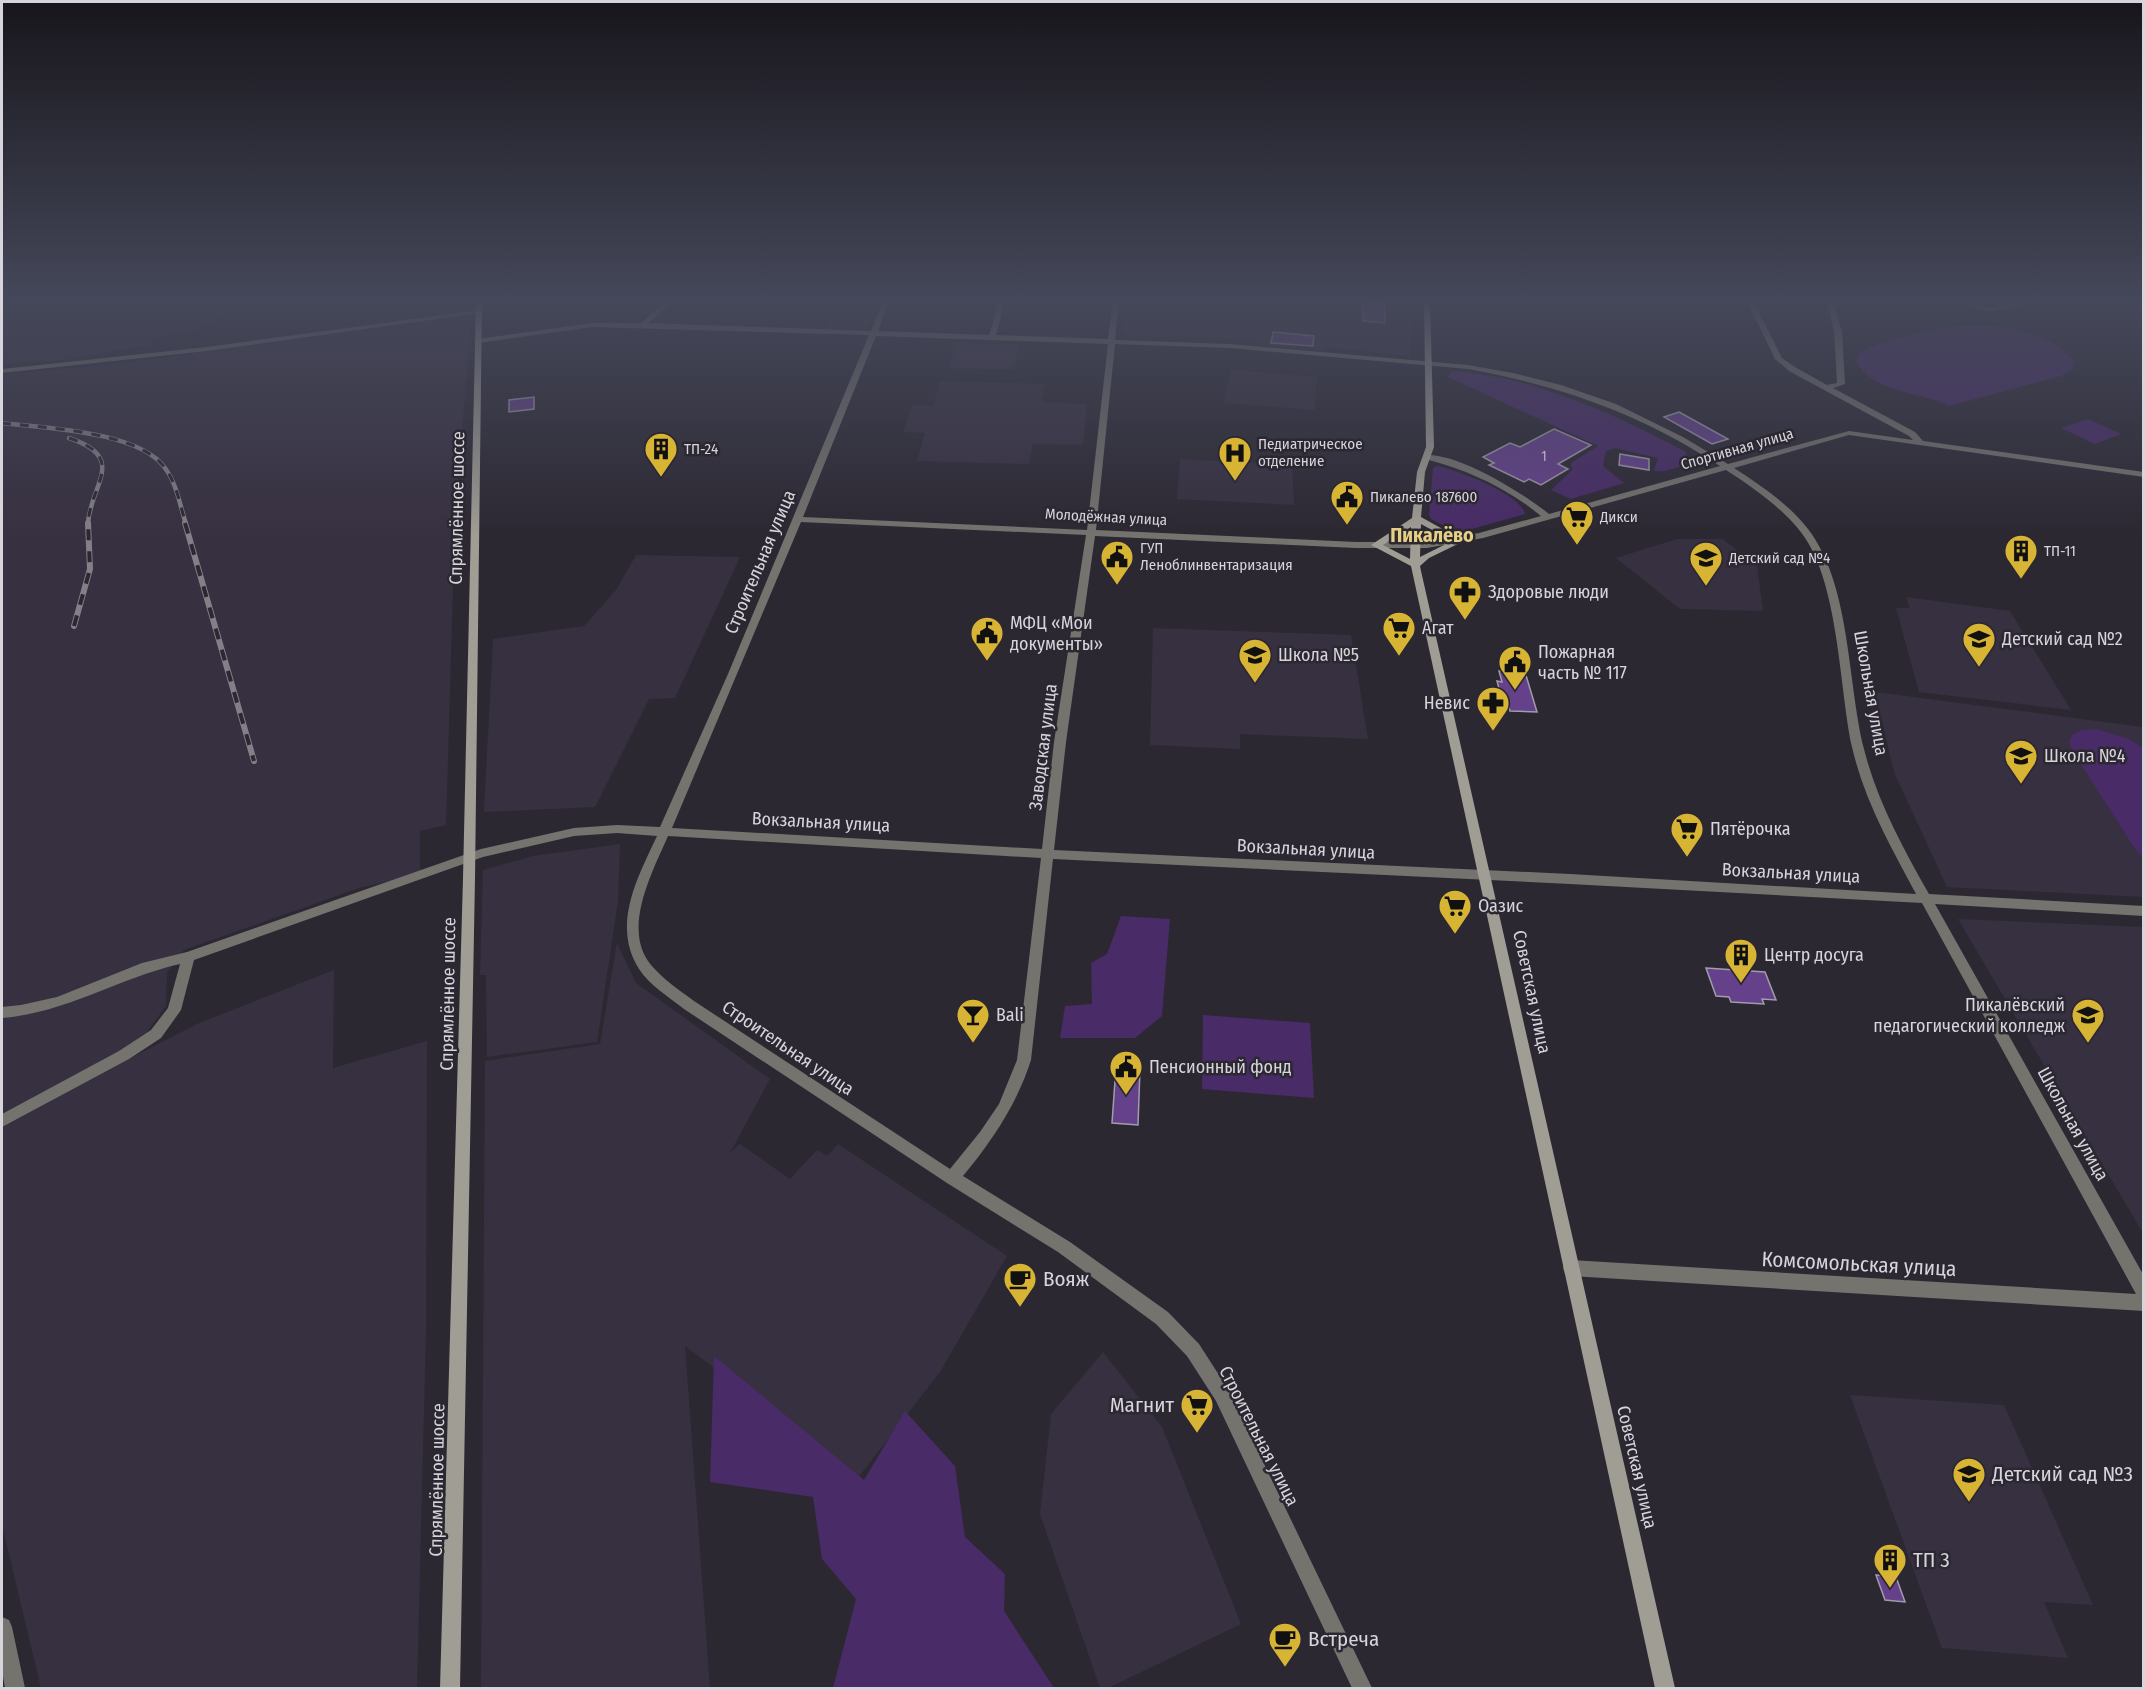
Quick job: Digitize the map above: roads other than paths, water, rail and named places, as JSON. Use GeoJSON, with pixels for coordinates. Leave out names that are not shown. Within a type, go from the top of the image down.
{"type":"FeatureCollection","features":[{"type":"Feature","properties":{"kind":"street","name":"Спрямлённое шоссе"},"geometry":{"type":"LineString","coordinates":[[450,1689],[477,380]]}},
{"type":"Feature","properties":{"kind":"street","name":"Строительная улица"},"geometry":{"type":"LineString","coordinates":[[854,380],[666,831],[641,880],[633,919],[634,942],[644,966],[662,984],[689,1005],[952,1178],[1064,1247],[1162,1318],[1193,1350],[1222,1395],[1362,1689]]}},
{"type":"Feature","properties":{"kind":"street","name":"Заводская улица"},"geometry":{"type":"LineString","coordinates":[[952,1178],[988,1135],[1018,1082],[1030,1022],[1060,742],[1091,531],[1107,380]]}},
{"type":"Feature","properties":{"kind":"street","name":"Советская улица"},"geometry":{"type":"LineString","coordinates":[[1428,380],[1430,447],[1421,472],[1414,545],[1416,565],[1665,1689]]}},
{"type":"Feature","properties":{"kind":"street","name":"Школьная улица"},"geometry":{"type":"LineString","coordinates":[[1526,380],[1588,396],[1657,427],[1758,489],[1784,510],[1817,548],[1838,617],[1859,748],[1887,829],[2144,1293]]}},
{"type":"Feature","properties":{"kind":"street"},"geometry":{"type":"LineString","coordinates":[[1813,380],[1912,434],[1920,443]]}},
{"type":"Feature","properties":{"kind":"street"},"geometry":{"type":"LineString","coordinates":[[1827,387],[1841,384],[1841,380]]}},
{"type":"Feature","properties":{"kind":"street","name":"Спортивная улица"},"geometry":{"type":"LineString","coordinates":[[1414,545],[1459,541],[1849,433],[2144,475]]}},
{"type":"Feature","properties":{"kind":"street"},"geometry":{"type":"LineString","coordinates":[[1428,457],[1470,471],[1516,493],[1547,517]]}},
{"type":"Feature","properties":{"kind":"street","name":"Молодёжная улица"},"geometry":{"type":"LineString","coordinates":[[797,519],[1414,545]]}},
{"type":"Feature","properties":{"kind":"street"},"geometry":{"type":"LineString","coordinates":[[1376,545],[1417,519],[1459,541]]}},
{"type":"Feature","properties":{"kind":"street"},"geometry":{"type":"LineString","coordinates":[[1376,545],[1416,565],[1426,556],[1459,541]]}},
{"type":"Feature","properties":{"kind":"street","name":"Вокзальная улица"},"geometry":{"type":"LineString","coordinates":[[2,1012],[20,1012],[59,1002],[149,966],[188,957],[469,858],[573,832],[666,831],[1048,854],[2144,911]]}},
{"type":"Feature","properties":{"kind":"street"},"geometry":{"type":"LineString","coordinates":[[2,1121],[124,1055],[156,1034],[174,1011],[188,957]]}},
{"type":"Feature","properties":{"kind":"street","name":"Комсомольская улица"},"geometry":{"type":"LineString","coordinates":[[1571,1268],[2144,1303]]}},
{"type":"Feature","properties":{"kind":"street"},"geometry":{"type":"LineString","coordinates":[[2,1627],[15,1689]]}},
{"type":"Feature","properties":{"kind":"railway"},"geometry":{"type":"LineString","coordinates":[[2,423],[90,434],[134,446],[152,456],[165,468],[178,495],[186,524]]}},
{"type":"Feature","properties":{"kind":"railway"},"geometry":{"type":"LineString","coordinates":[[69,438],[98,454],[102,463],[102,474],[90,510],[88,524]]}},
{"type":"Feature","properties":{"kind":"railway"},"geometry":{"type":"LineString","coordinates":[[185,523],[254,761]]}},
{"type":"Feature","properties":{"kind":"railway"},"geometry":{"type":"LineString","coordinates":[[74,626],[90,569],[88,524]]}},
{"type":"Feature","properties":{"kind":"place","name":"ТП-24"},"geometry":{"type":"Point","coordinates":[661,478]}},
{"type":"Feature","properties":{"kind":"place","name":"Педиатрическое отделение"},"geometry":{"type":"Point","coordinates":[1235,482]}},
{"type":"Feature","properties":{"kind":"place","name":"Пикалево 187600"},"geometry":{"type":"Point","coordinates":[1347,526]}},
{"type":"Feature","properties":{"kind":"place","name":"Дикси"},"geometry":{"type":"Point","coordinates":[1577,546]}},
{"type":"Feature","properties":{"kind":"place","name":"ТП-11"},"geometry":{"type":"Point","coordinates":[2021,580]}},
{"type":"Feature","properties":{"kind":"place","name":"ГУП Леноблинвентаризация"},"geometry":{"type":"Point","coordinates":[1117,586]}},
{"type":"Feature","properties":{"kind":"place","name":"Детский сад №4"},"geometry":{"type":"Point","coordinates":[1706,587]}},
{"type":"Feature","properties":{"kind":"place","name":"Здоровые люди"},"geometry":{"type":"Point","coordinates":[1465,621]}},
{"type":"Feature","properties":{"kind":"place","name":"Агат"},"geometry":{"type":"Point","coordinates":[1399,657]}},
{"type":"Feature","properties":{"kind":"place","name":"МФЦ «Мои документы»"},"geometry":{"type":"Point","coordinates":[987,662]}},
{"type":"Feature","properties":{"kind":"place","name":"Детский сад №2"},"geometry":{"type":"Point","coordinates":[1979,668]}},
{"type":"Feature","properties":{"kind":"place","name":"Школа №5"},"geometry":{"type":"Point","coordinates":[1255,684]}},
{"type":"Feature","properties":{"kind":"place","name":"Пожарная часть № 117"},"geometry":{"type":"Point","coordinates":[1515,691]}},
{"type":"Feature","properties":{"kind":"place","name":"Невис"},"geometry":{"type":"Point","coordinates":[1493,732]}},
{"type":"Feature","properties":{"kind":"place","name":"Школа №4"},"geometry":{"type":"Point","coordinates":[2021,785]}},
{"type":"Feature","properties":{"kind":"place","name":"Пятёрочка"},"geometry":{"type":"Point","coordinates":[1687,858]}},
{"type":"Feature","properties":{"kind":"place","name":"Оазис"},"geometry":{"type":"Point","coordinates":[1455,935]}},
{"type":"Feature","properties":{"kind":"place","name":"Центр досуга"},"geometry":{"type":"Point","coordinates":[1741,984]}},
{"type":"Feature","properties":{"kind":"place","name":"Bali"},"geometry":{"type":"Point","coordinates":[973,1044]}},
{"type":"Feature","properties":{"kind":"place","name":"Пикалёвский педагогический колледж"},"geometry":{"type":"Point","coordinates":[2088,1044]}},
{"type":"Feature","properties":{"kind":"place","name":"Пенсионный фонд"},"geometry":{"type":"Point","coordinates":[1126,1096]}},
{"type":"Feature","properties":{"kind":"place","name":"Вояж"},"geometry":{"type":"Point","coordinates":[1020,1308]}},
{"type":"Feature","properties":{"kind":"place","name":"Магнит"},"geometry":{"type":"Point","coordinates":[1197,1434]}},
{"type":"Feature","properties":{"kind":"place","name":"Детский сад №3"},"geometry":{"type":"Point","coordinates":[1969,1503]}},
{"type":"Feature","properties":{"kind":"place","name":"ТП 3"},"geometry":{"type":"Point","coordinates":[1890,1589]}},
{"type":"Feature","properties":{"kind":"place","name":"Встреча"},"geometry":{"type":"Point","coordinates":[1285,1668]}},
{"type":"Feature","properties":{"kind":"district","name":"Пикалёво"},"geometry":{"type":"Point","coordinates":[1432,535]}}]}
